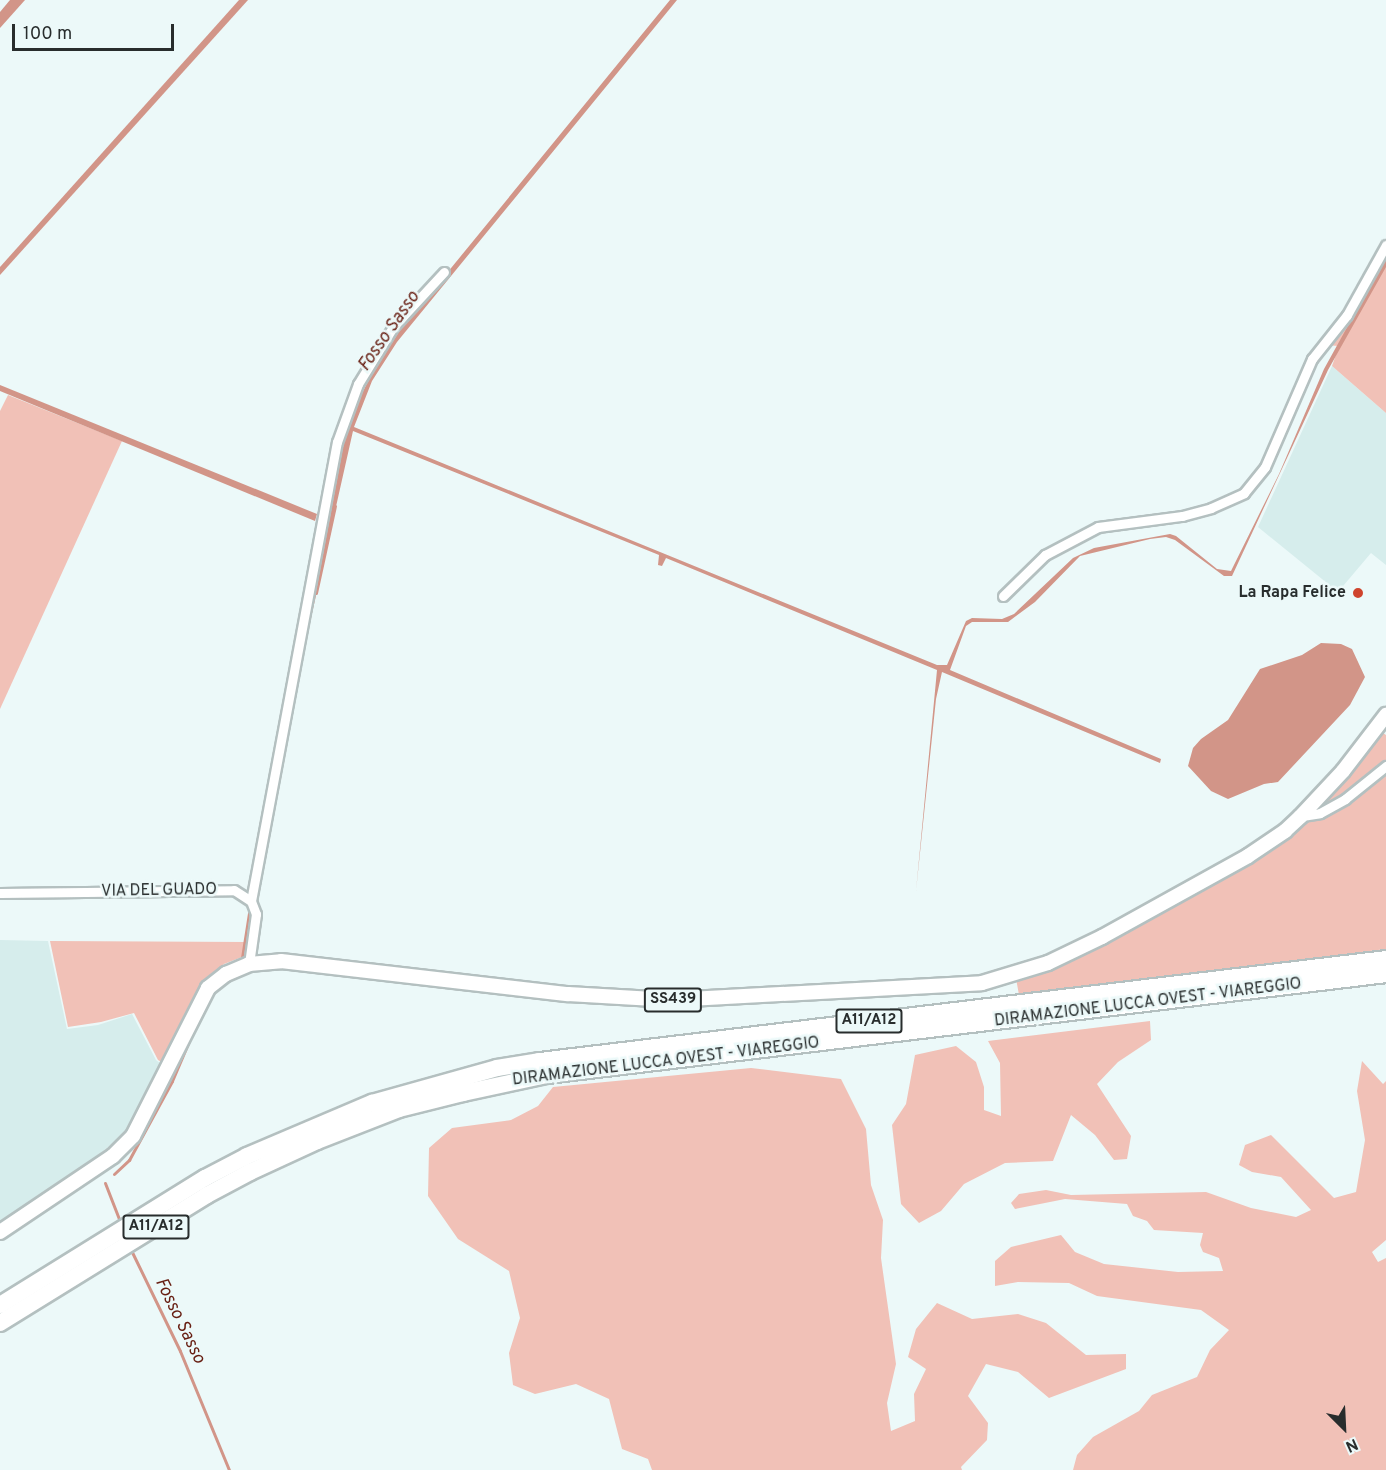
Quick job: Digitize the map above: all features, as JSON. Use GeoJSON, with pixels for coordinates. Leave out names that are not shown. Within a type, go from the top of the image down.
{"type":"FeatureCollection","features":[{"type":"Feature","properties":{"kind":"highway","name":"DIRAMAZIONE LUCCA OVEST - VIAREGGIO"},"geometry":{"type":"LineString","coordinates":[[544,1068],[1180,1000],[1353,970],[1386,959]]}},
{"type":"Feature","properties":{"kind":"highway","name":"DIRAMAZIONE LUCCA OVEST - VIAREGGIO"},"geometry":{"type":"LineString","coordinates":[[0,1305],[205,1178],[311,1136],[399,1109],[513,1080],[544,1068],[1197,983],[1353,970],[1386,974]]}},
{"type":"Feature","properties":{"kind":"highway","name":"DIRAMAZIONE LUCCA OVEST - VIAREGGIO"},"geometry":{"type":"LineString","coordinates":[[0,1323],[207,1195],[311,1136]]}},
{"type":"Feature","properties":{"kind":"main road","name":"SS439"},"geometry":{"type":"LineString","coordinates":[[0,1232],[113,1156],[133,1136],[208,988],[226,974],[249,964],[281,961],[568,994],[671,1000],[982,983],[1048,963],[1102,937],[1248,856],[1285,831],[1300,817],[1343,771],[1386,715]]}},
{"type":"Feature","properties":{"kind":"street"},"geometry":{"type":"LineString","coordinates":[[1003,596],[1045,555],[1098,527],[1182,516],[1211,508],[1244,493],[1265,467],[1312,360],[1347,315],[1386,245]]}},
{"type":"Feature","properties":{"kind":"street"},"geometry":{"type":"LineString","coordinates":[[249,964],[256,914],[251,901],[337,442],[358,384],[393,327],[444,272]]}},
{"type":"Feature","properties":{"kind":"street"},"geometry":{"type":"LineString","coordinates":[[1300,817],[1320,813],[1345,800],[1386,766]]}},
{"type":"Feature","properties":{"kind":"street","name":"VIA DEL GUADO"},"geometry":{"type":"LineString","coordinates":[[0,893],[234,890],[251,901]]}},
{"type":"Feature","properties":{"kind":"shaded area"},"geometry":{"type":"Polygon","coordinates":[[[10,0],[25,0],[0,28],[0,12],[10,0]]]}},
{"type":"Feature","properties":{"kind":"shaded area"},"geometry":{"type":"Polygon","coordinates":[[[239,0],[248,0],[0,275],[0,267],[239,0]]]}},
{"type":"Feature","properties":{"kind":"shaded area"},"geometry":{"type":"Polygon","coordinates":[[[670,0],[677,0],[397,342],[372,381],[354,427],[937,665],[947,665],[966,621],[972,618],[1002,619],[1014,614],[1073,558],[1094,548],[1170,534],[1176,536],[1217,569],[1231,571],[1279,474],[1324,369],[1386,257],[1386,267],[1328,370],[1232,576],[1224,576],[1175,540],[1166,537],[1150,539],[1080,556],[1035,602],[1008,622],[972,622],[966,626],[950,670],[1161,759],[1160,763],[942,672],[936,699],[916,891],[937,670],[666,558],[662,566],[658,565],[659,555],[353,431],[293,698],[343,440],[352,414],[370,377],[398,333],[670,0]]]}},
{"type":"Feature","properties":{"kind":"shaded area"},"geometry":{"type":"Polygon","coordinates":[[[1386,244],[1386,413],[1332,366],[1339,346],[1323,345],[1386,244]]]}},
{"type":"Feature","properties":{"kind":"shaded area"},"geometry":{"type":"Polygon","coordinates":[[[1332,366],[1386,413],[1386,565],[1371,553],[1338,592],[1258,527],[1332,366]]]}},
{"type":"Feature","properties":{"kind":"shaded area"},"geometry":{"type":"Polygon","coordinates":[[[0,385],[317,514],[315,521],[0,391],[0,385]]]}},
{"type":"Feature","properties":{"kind":"shaded area"},"geometry":{"type":"Polygon","coordinates":[[[8,395],[122,441],[0,709],[0,411],[8,395]]]}},
{"type":"Feature","properties":{"kind":"shaded area"},"geometry":{"type":"Polygon","coordinates":[[[1321,643],[1341,644],[1352,649],[1365,677],[1350,705],[1278,782],[1264,784],[1228,799],[1211,791],[1188,766],[1193,748],[1201,739],[1228,720],[1260,669],[1302,655],[1321,643]]]}},
{"type":"Feature","properties":{"kind":"shaded area"},"geometry":{"type":"Polygon","coordinates":[[[1376,728],[1386,735],[1386,949],[1019,995],[1015,973],[1048,963],[1285,831],[1376,728]]]}},
{"type":"Feature","properties":{"kind":"shaded area"},"geometry":{"type":"Polygon","coordinates":[[[0,940],[48,941],[67,1029],[98,1025],[132,1014],[156,1060],[161,1064],[128,1131],[35,1206],[0,1229],[0,940]]]}},
{"type":"Feature","properties":{"kind":"shaded area"},"geometry":{"type":"Polygon","coordinates":[[[50,941],[247,942],[247,955],[224,964],[202,983],[163,1063],[158,1060],[134,1013],[101,1022],[68,1027],[50,941]]]}},
{"type":"Feature","properties":{"kind":"shaded area"},"geometry":{"type":"Polygon","coordinates":[[[1150,1021],[1151,1040],[1118,1062],[1097,1084],[1131,1136],[1127,1159],[1114,1160],[1095,1135],[1071,1115],[1053,1161],[1005,1163],[964,1184],[941,1211],[919,1223],[901,1204],[892,1125],[906,1104],[915,1055],[956,1046],[976,1062],[984,1087],[984,1110],[1001,1116],[1000,1063],[988,1041],[1150,1021]]]}},
{"type":"Feature","properties":{"kind":"shaded area"},"geometry":{"type":"Polygon","coordinates":[[[1362,1061],[1383,1084],[1386,1081],[1386,1240],[1372,1252],[1378,1262],[1386,1258],[1386,1470],[1073,1470],[1077,1455],[1093,1437],[1139,1411],[1152,1395],[1197,1377],[1210,1350],[1229,1330],[1201,1310],[1097,1296],[1069,1283],[1018,1282],[995,1286],[995,1261],[1011,1247],[1061,1235],[1075,1252],[1104,1264],[1178,1272],[1223,1271],[1219,1258],[1203,1252],[1200,1245],[1203,1233],[1154,1230],[1147,1221],[1133,1216],[1127,1204],[1065,1199],[1015,1209],[1011,1203],[1019,1194],[1046,1190],[1071,1195],[1206,1192],[1251,1208],[1296,1217],[1311,1210],[1281,1177],[1252,1172],[1239,1165],[1245,1145],[1271,1135],[1334,1198],[1356,1192],[1365,1140],[1357,1091],[1362,1061]]]}},
{"type":"Feature","properties":{"kind":"shaded area"},"geometry":{"type":"Polygon","coordinates":[[[751,1068],[841,1079],[866,1129],[871,1185],[883,1220],[881,1258],[896,1364],[887,1403],[891,1431],[915,1421],[914,1394],[926,1369],[908,1357],[916,1329],[937,1303],[972,1319],[1018,1314],[1046,1323],[1086,1355],[1126,1354],[1126,1369],[1049,1398],[1018,1372],[986,1364],[968,1396],[988,1423],[987,1440],[961,1467],[962,1470],[652,1470],[648,1459],[622,1449],[609,1399],[576,1384],[535,1394],[513,1385],[509,1353],[520,1318],[509,1271],[458,1239],[428,1196],[429,1148],[452,1128],[511,1120],[538,1106],[553,1087],[751,1068]]]}},
{"type":"Feature","properties":{"kind":"waterway","name":"Fosso Sasso"},"geometry":{"type":"LineString","coordinates":[[316,593],[335,506]]}},
{"type":"Feature","properties":{"kind":"waterway","name":"Fosso Sasso"},"geometry":{"type":"LineString","coordinates":[[241,964],[249,913]]}},
{"type":"Feature","properties":{"kind":"waterway","name":"Fosso Sasso"},"geometry":{"type":"LineString","coordinates":[[114,1174],[129,1160],[172,1081],[189,1041]]}},
{"type":"Feature","properties":{"kind":"waterway","name":"Fosso Sasso"},"geometry":{"type":"LineString","coordinates":[[105,1183],[121,1224]]}},
{"type":"Feature","properties":{"kind":"waterway","name":"Fosso Sasso"},"geometry":{"type":"LineString","coordinates":[[131,1250],[180,1351],[229,1470]]}},
{"type":"Feature","properties":{"kind":"place","name":"La Rapa Felice"},"geometry":{"type":"Point","coordinates":[1358,593]}}]}
